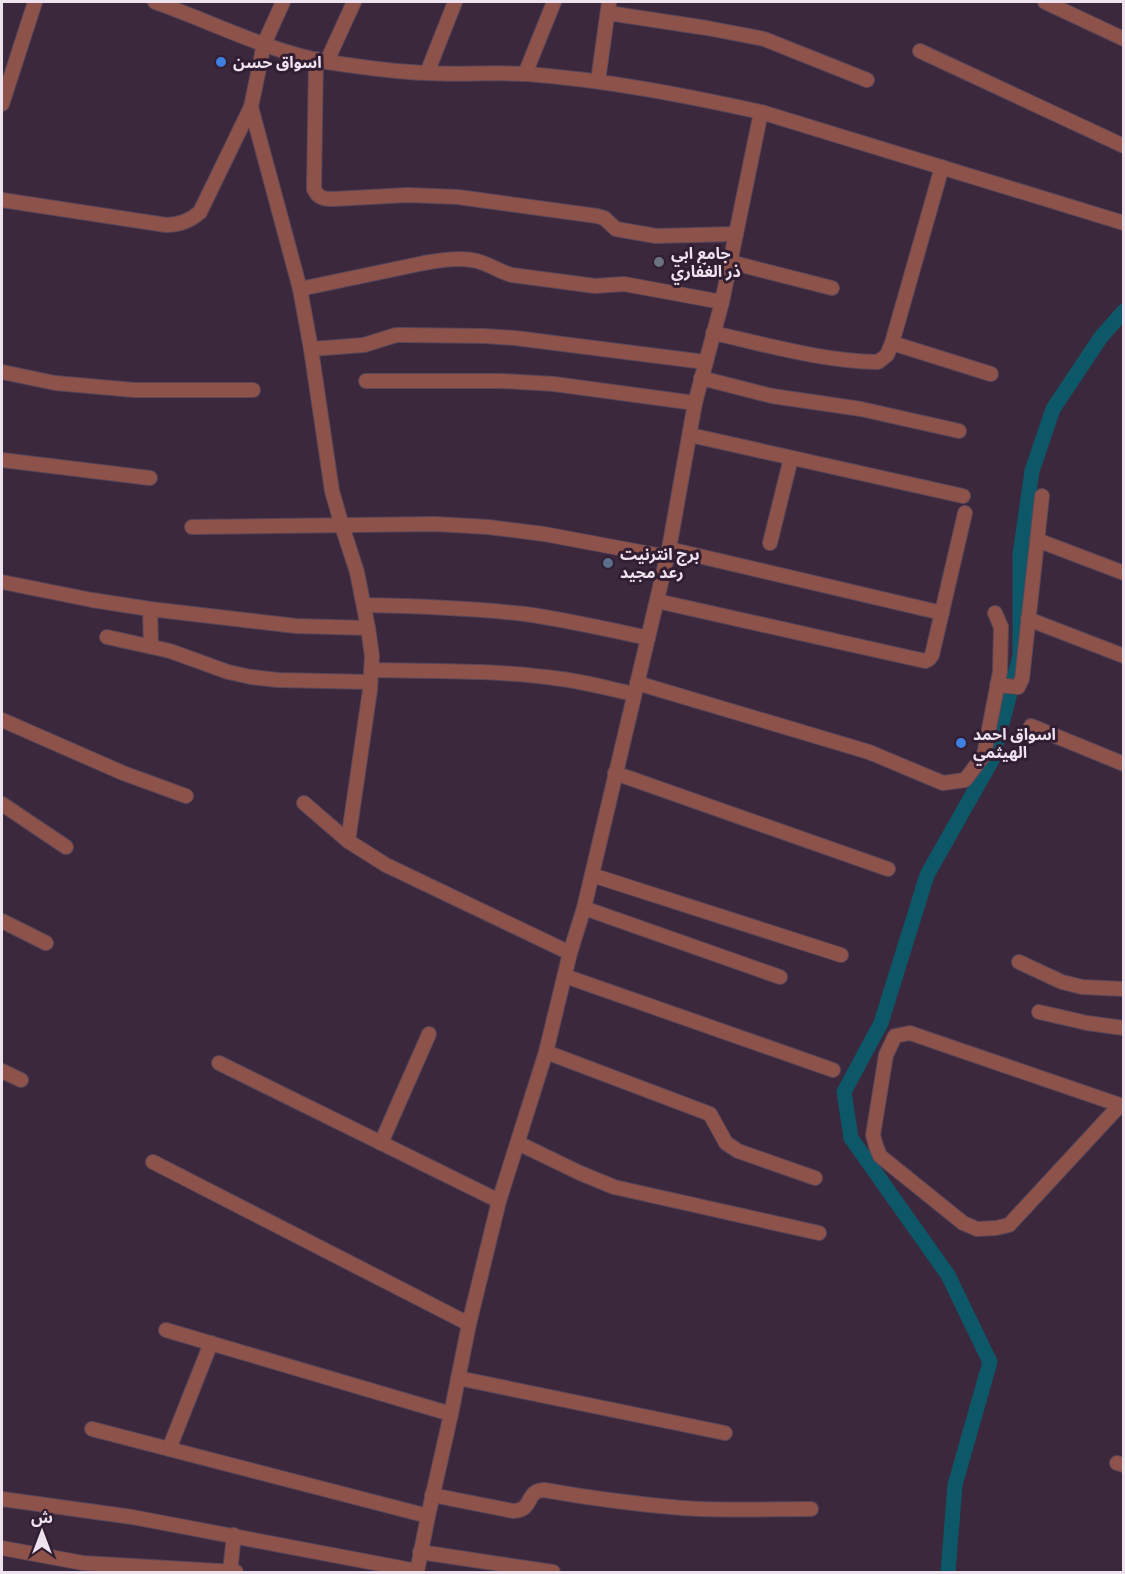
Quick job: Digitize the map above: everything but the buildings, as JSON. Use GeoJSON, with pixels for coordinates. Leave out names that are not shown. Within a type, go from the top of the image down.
{"type":"FeatureCollection","features":[{"type":"Feature","properties":{"kind":"street"},"geometry":{"type":"LineString","coordinates":[[2,104],[35,2]]}},
{"type":"Feature","properties":{"kind":"street"},"geometry":{"type":"LineString","coordinates":[[155,2],[180,6],[264,44],[321,60],[375,69],[427,73],[525,74],[598,81],[705,99],[761,112],[1124,223]]}},
{"type":"Feature","properties":{"kind":"street"},"geometry":{"type":"LineString","coordinates":[[2,200],[166,225],[178,225],[193,218],[200,212],[251,107],[264,44],[283,2]]}},
{"type":"Feature","properties":{"kind":"street"},"geometry":{"type":"LineString","coordinates":[[354,2],[321,60],[314,189],[318,196],[333,199],[408,195],[458,197],[597,216],[604,218],[616,229],[656,236],[736,234]]}},
{"type":"Feature","properties":{"kind":"street"},"geometry":{"type":"LineString","coordinates":[[427,73],[455,2]]}},
{"type":"Feature","properties":{"kind":"street"},"geometry":{"type":"LineString","coordinates":[[525,74],[554,2]]}},
{"type":"Feature","properties":{"kind":"street"},"geometry":{"type":"LineString","coordinates":[[1045,2],[1124,39]]}},
{"type":"Feature","properties":{"kind":"street"},"geometry":{"type":"LineString","coordinates":[[598,81],[609,7],[764,39],[867,80]]}},
{"type":"Feature","properties":{"kind":"street"},"geometry":{"type":"LineString","coordinates":[[920,51],[1124,146]]}},
{"type":"Feature","properties":{"kind":"street"},"geometry":{"type":"LineString","coordinates":[[251,107],[300,288],[332,491],[351,551],[364,605],[372,656],[348,841]]}},
{"type":"Feature","properties":{"kind":"street"},"geometry":{"type":"LineString","coordinates":[[2,1499],[132,1517],[417,1572],[469,1324],[499,1202],[546,1052],[570,953],[584,908],[657,601],[695,403],[722,302],[761,112]]}},
{"type":"Feature","properties":{"kind":"street"},"geometry":{"type":"LineString","coordinates":[[713,333],[799,353],[854,362],[878,362],[886,355],[892,343],[942,167]]}},
{"type":"Feature","properties":{"kind":"street"},"geometry":{"type":"LineString","coordinates":[[300,288],[424,263],[468,260],[513,275],[595,286],[624,284],[722,302]]}},
{"type":"Feature","properties":{"kind":"street"},"geometry":{"type":"LineString","coordinates":[[730,262],[832,288]]}},
{"type":"Feature","properties":{"kind":"street"},"geometry":{"type":"LineString","coordinates":[[311,349],[364,345],[396,335],[484,336],[705,362]]}},
{"type":"Feature","properties":{"kind":"street"},"geometry":{"type":"LineString","coordinates":[[892,343],[991,374]]}},
{"type":"Feature","properties":{"kind":"street"},"geometry":{"type":"LineString","coordinates":[[2,372],[56,384],[135,390],[253,390]]}},
{"type":"Feature","properties":{"kind":"street"},"geometry":{"type":"LineString","coordinates":[[701,378],[772,396],[861,409],[960,431]]}},
{"type":"Feature","properties":{"kind":"street"},"geometry":{"type":"LineString","coordinates":[[366,381],[502,381],[554,384],[695,403]]}},
{"type":"Feature","properties":{"kind":"street"},"geometry":{"type":"LineString","coordinates":[[690,435],[963,496]]}},
{"type":"Feature","properties":{"kind":"street"},"geometry":{"type":"LineString","coordinates":[[770,543],[791,458]]}},
{"type":"Feature","properties":{"kind":"street"},"geometry":{"type":"LineString","coordinates":[[2,460],[150,478]]}},
{"type":"Feature","properties":{"kind":"street"},"geometry":{"type":"LineString","coordinates":[[997,685],[1018,687],[1022,679],[1042,496]]}},
{"type":"Feature","properties":{"kind":"street"},"geometry":{"type":"LineString","coordinates":[[657,601],[925,661],[932,655],[965,513]]}},
{"type":"Feature","properties":{"kind":"street"},"geometry":{"type":"LineString","coordinates":[[192,527],[488,526],[668,553],[942,613]]}},
{"type":"Feature","properties":{"kind":"street"},"geometry":{"type":"LineString","coordinates":[[1037,540],[1124,573]]}},
{"type":"Feature","properties":{"kind":"street"},"geometry":{"type":"LineString","coordinates":[[2,582],[150,609],[296,626],[368,628]]}},
{"type":"Feature","properties":{"kind":"street"},"geometry":{"type":"LineString","coordinates":[[364,605],[437,607],[527,615],[575,622],[648,638]]}},
{"type":"Feature","properties":{"kind":"street"},"geometry":{"type":"LineString","coordinates":[[150,609],[151,646]]}},
{"type":"Feature","properties":{"kind":"street"},"geometry":{"type":"LineString","coordinates":[[108,637],[151,646],[228,672],[278,680],[479,672],[523,674],[636,688],[869,752],[943,783],[965,780],[984,755],[999,672],[1001,627],[995,613]]}},
{"type":"Feature","properties":{"kind":"street"},"geometry":{"type":"LineString","coordinates":[[1028,619],[1124,656]]}},
{"type":"Feature","properties":{"kind":"street"},"geometry":{"type":"LineString","coordinates":[[2,720],[123,773],[186,796]]}},
{"type":"Feature","properties":{"kind":"street"},"geometry":{"type":"LineString","coordinates":[[1031,726],[1124,764]]}},
{"type":"Feature","properties":{"kind":"street"},"geometry":{"type":"LineString","coordinates":[[615,773],[888,869]]}},
{"type":"Feature","properties":{"kind":"street"},"geometry":{"type":"LineString","coordinates":[[304,803],[348,841],[386,865],[570,953]]}},
{"type":"Feature","properties":{"kind":"street"},"geometry":{"type":"LineString","coordinates":[[2,804],[66,847]]}},
{"type":"Feature","properties":{"kind":"street"},"geometry":{"type":"LineString","coordinates":[[592,875],[841,955]]}},
{"type":"Feature","properties":{"kind":"street"},"geometry":{"type":"LineString","coordinates":[[584,908],[780,977]]}},
{"type":"Feature","properties":{"kind":"street"},"geometry":{"type":"LineString","coordinates":[[2,921],[46,943]]}},
{"type":"Feature","properties":{"kind":"street"},"geometry":{"type":"LineString","coordinates":[[1019,962],[1062,982],[1082,987],[1124,988]]}},
{"type":"Feature","properties":{"kind":"street"},"geometry":{"type":"LineString","coordinates":[[565,976],[833,1070]]}},
{"type":"Feature","properties":{"kind":"street"},"geometry":{"type":"LineString","coordinates":[[1039,1012],[1087,1023],[1124,1028]]}},
{"type":"Feature","properties":{"kind":"street"},"geometry":{"type":"LineString","coordinates":[[910,1033],[1122,1106],[1009,1225],[996,1228],[977,1229],[963,1222],[880,1156],[873,1135],[886,1055],[896,1036],[910,1033]]}},
{"type":"Feature","properties":{"kind":"street"},"geometry":{"type":"LineString","coordinates":[[381,1143],[429,1034]]}},
{"type":"Feature","properties":{"kind":"street"},"geometry":{"type":"LineString","coordinates":[[546,1052],[710,1114],[726,1143],[738,1151],[815,1178]]}},
{"type":"Feature","properties":{"kind":"street"},"geometry":{"type":"LineString","coordinates":[[219,1063],[499,1202]]}},
{"type":"Feature","properties":{"kind":"street"},"geometry":{"type":"LineString","coordinates":[[2,1071],[21,1080]]}},
{"type":"Feature","properties":{"kind":"street"},"geometry":{"type":"LineString","coordinates":[[518,1143],[614,1187],[819,1233]]}},
{"type":"Feature","properties":{"kind":"street"},"geometry":{"type":"LineString","coordinates":[[153,1162],[469,1324]]}},
{"type":"Feature","properties":{"kind":"street"},"geometry":{"type":"LineString","coordinates":[[166,1330],[451,1414]]}},
{"type":"Feature","properties":{"kind":"street"},"geometry":{"type":"LineString","coordinates":[[169,1449],[211,1343]]}},
{"type":"Feature","properties":{"kind":"street"},"geometry":{"type":"LineString","coordinates":[[458,1378],[725,1433]]}},
{"type":"Feature","properties":{"kind":"street"},"geometry":{"type":"LineString","coordinates":[[92,1430],[428,1516]]}},
{"type":"Feature","properties":{"kind":"street"},"geometry":{"type":"LineString","coordinates":[[432,1495],[513,1511],[525,1508],[534,1492],[538,1490],[609,1501],[684,1508],[812,1509]]}},
{"type":"Feature","properties":{"kind":"street"},"geometry":{"type":"LineString","coordinates":[[2,1548],[83,1563],[232,1572],[234,1535]]}},
{"type":"Feature","properties":{"kind":"street"},"geometry":{"type":"LineString","coordinates":[[420,1552],[553,1572]]}},
{"type":"Feature","properties":{"kind":"waterway"},"geometry":{"type":"LineString","coordinates":[[948,1572],[955,1485],[990,1362],[948,1275],[851,1138],[844,1092],[881,1023],[927,875],[992,760],[1020,656],[1020,554],[1032,471],[1053,409],[1101,337],[1124,311]]}},
{"type":"Feature","properties":{"kind":"place","name":"اسواق حسن"},"geometry":{"type":"Point","coordinates":[221,62]}},
{"type":"Feature","properties":{"kind":"place","name":"جامع ابي ذر الغفاري"},"geometry":{"type":"Point","coordinates":[659,262]}},
{"type":"Feature","properties":{"kind":"place","name":"برج انترنيت رعد مجيد"},"geometry":{"type":"Point","coordinates":[608,563]}},
{"type":"Feature","properties":{"kind":"place","name":"اسواق احمد الهيثمي"},"geometry":{"type":"Point","coordinates":[961,743]}}]}
